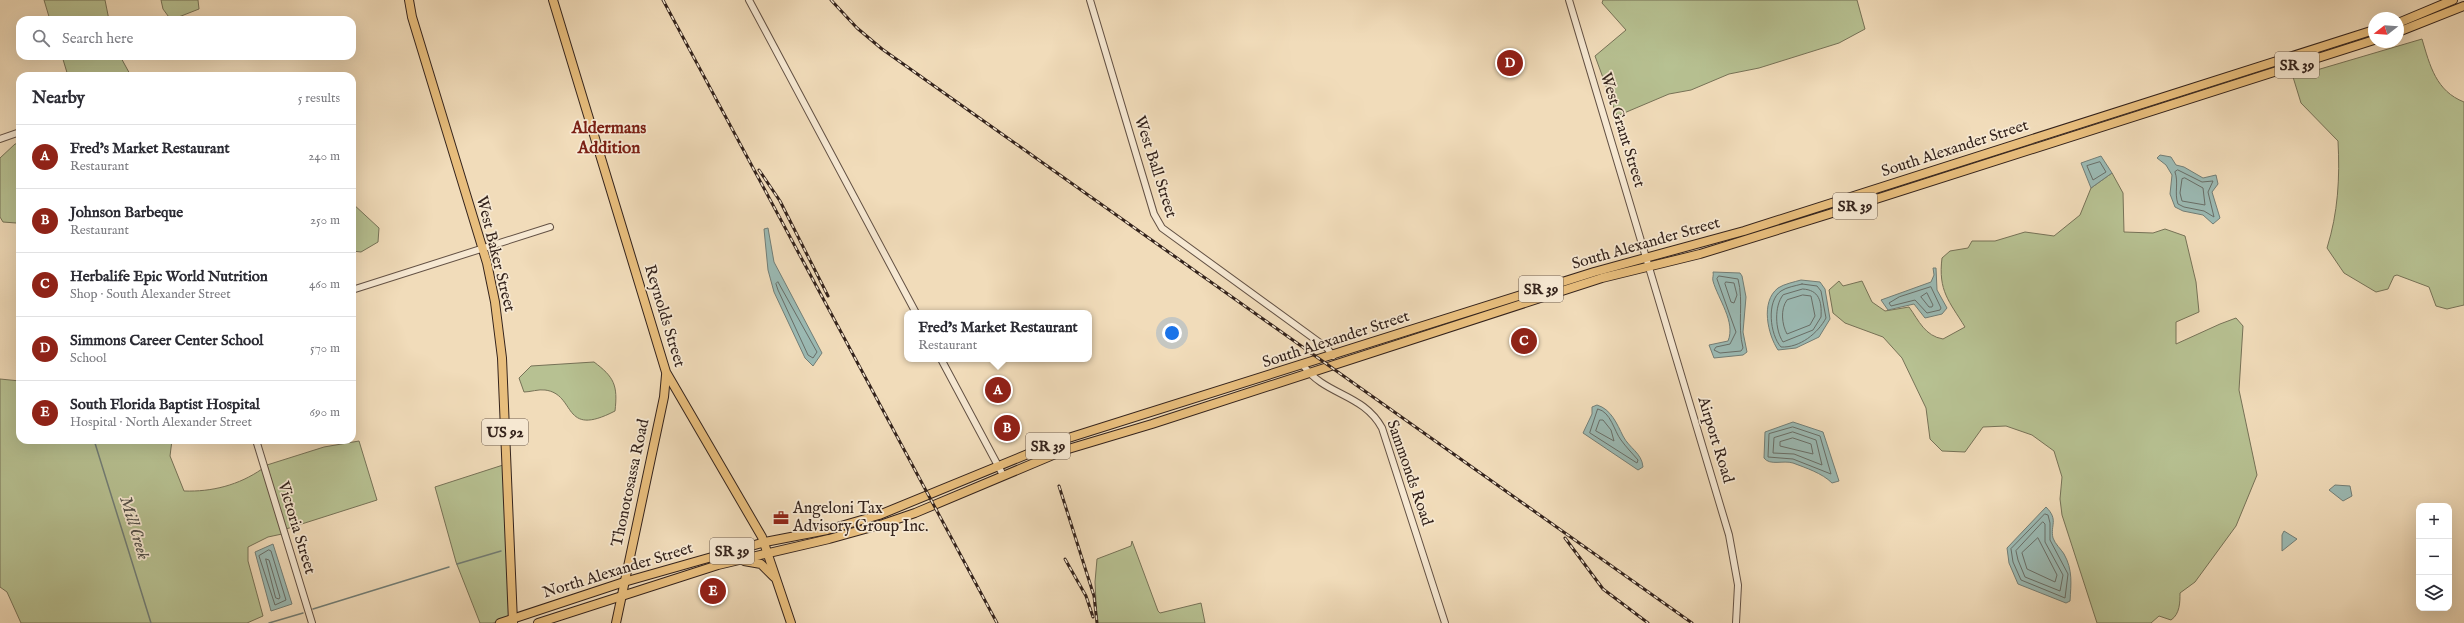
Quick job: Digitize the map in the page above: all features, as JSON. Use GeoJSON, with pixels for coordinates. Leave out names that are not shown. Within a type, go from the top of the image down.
{"type":"FeatureCollection","features":[{"type":"Feature","properties":{"kind":"main road","name":"West Baker Street"},"geometry":{"type":"LineString","coordinates":[[409,0],[412,17],[482,248],[495,302],[500,338],[512,621]]}},
{"type":"Feature","properties":{"kind":"main road","name":"Reynolds Street"},"geometry":{"type":"LineString","coordinates":[[553,0],[666,372],[678,397],[765,542],[791,623]]}},
{"type":"Feature","properties":{"kind":"main road"},"geometry":{"type":"LineString","coordinates":[[2404,20],[2452,1],[2464,2]]}},
{"type":"Feature","properties":{"kind":"main road"},"geometry":{"type":"LineString","coordinates":[[2404,30],[2464,6]]}},
{"type":"Feature","properties":{"kind":"main road","name":"South Alexander Street"},"geometry":{"type":"LineString","coordinates":[[929,496],[1062,440],[1303,366],[1432,323],[1572,279],[1647,259],[1826,205],[2368,32]]}},
{"type":"Feature","properties":{"kind":"main road","name":"South Alexander Street"},"geometry":{"type":"LineString","coordinates":[[934,505],[1065,450],[1574,287],[1649,267],[1829,214],[2368,42]]}},
{"type":"Feature","properties":{"kind":"main road"},"geometry":{"type":"LineString","coordinates":[[1826,205],[1829,214]]}},
{"type":"Feature","properties":{"kind":"main road"},"geometry":{"type":"LineString","coordinates":[[1572,279],[1574,287]]}},
{"type":"Feature","properties":{"kind":"main road"},"geometry":{"type":"LineString","coordinates":[[1496,303],[1499,312]]}},
{"type":"Feature","properties":{"kind":"main road"},"geometry":{"type":"LineString","coordinates":[[1432,323],[1435,332]]}},
{"type":"Feature","properties":{"kind":"main road","name":"Thonotosassa Road"},"geometry":{"type":"LineString","coordinates":[[616,623],[664,397],[666,372]]}},
{"type":"Feature","properties":{"kind":"main road"},"geometry":{"type":"LineString","coordinates":[[664,397],[670,394],[678,397]]}},
{"type":"Feature","properties":{"kind":"main road","name":"North Alexander Street"},"geometry":{"type":"LineString","coordinates":[[500,623],[512,621],[624,582],[765,542],[847,525],[929,496]]}},
{"type":"Feature","properties":{"kind":"main road","name":"North Alexander Street"},"geometry":{"type":"LineString","coordinates":[[538,623],[622,594],[735,560],[864,530],[934,505]]}},
{"type":"Feature","properties":{"kind":"main road"},"geometry":{"type":"LineString","coordinates":[[735,560],[761,564],[777,581]]}},
{"type":"Feature","properties":{"kind":"street"},"geometry":{"type":"LineString","coordinates":[[749,0],[914,310]]}},
{"type":"Feature","properties":{"kind":"street","name":"West Ball Street"},"geometry":{"type":"LineString","coordinates":[[1090,0],[1154,214],[1162,228],[1327,348],[1333,356]]}},
{"type":"Feature","properties":{"kind":"street","name":"West Grant Street"},"geometry":{"type":"LineString","coordinates":[[1569,0],[1649,267]]}},
{"type":"Feature","properties":{"kind":"street"},"geometry":{"type":"LineString","coordinates":[[0,139],[16,133]]}},
{"type":"Feature","properties":{"kind":"street"},"geometry":{"type":"LineString","coordinates":[[356,289],[550,227]]}},
{"type":"Feature","properties":{"kind":"street","name":"Airport Road"},"geometry":{"type":"LineString","coordinates":[[1649,267],[1729,535],[1738,585],[1736,623]]}},
{"type":"Feature","properties":{"kind":"street"},"geometry":{"type":"LineString","coordinates":[[943,362],[1003,475]]}},
{"type":"Feature","properties":{"kind":"street","name":"Sammonds Road"},"geometry":{"type":"LineString","coordinates":[[1303,366],[1320,383],[1360,404],[1376,418],[1382,428],[1445,623]]}},
{"type":"Feature","properties":{"kind":"street","name":"Victoria Street"},"geometry":{"type":"LineString","coordinates":[[257,444],[312,623]]}},
{"type":"Feature","properties":{"kind":"green space"},"geometry":{"type":"Polygon","coordinates":[[[44,0],[105,0],[108,16],[49,16],[44,0]]]}},
{"type":"Feature","properties":{"kind":"green space"},"geometry":{"type":"Polygon","coordinates":[[[161,0],[198,0],[199,9],[181,16],[168,16],[163,9],[161,0]]]}},
{"type":"Feature","properties":{"kind":"green space"},"geometry":{"type":"Polygon","coordinates":[[[1603,0],[1857,0],[1865,29],[1839,43],[1759,68],[1729,74],[1691,90],[1669,94],[1617,116],[1595,56],[1626,30],[1602,3],[1603,0]]]}},
{"type":"Feature","properties":{"kind":"green space"},"geometry":{"type":"Polygon","coordinates":[[[2422,39],[2431,68],[2441,84],[2454,97],[2464,102],[2464,305],[2447,309],[2436,306],[2429,287],[2397,275],[2394,276],[2388,289],[2376,292],[2344,273],[2327,248],[2336,209],[2339,168],[2338,141],[2301,103],[2293,77],[2391,48],[2404,48],[2404,44],[2422,39]]]}},
{"type":"Feature","properties":{"kind":"green space"},"geometry":{"type":"Polygon","coordinates":[[[63,60],[122,60],[129,72],[67,72],[63,60]]]}},
{"type":"Feature","properties":{"kind":"green space"},"geometry":{"type":"Polygon","coordinates":[[[15,144],[16,223],[3,222],[0,217],[0,158],[15,144]]]}},
{"type":"Feature","properties":{"kind":"green space"},"geometry":{"type":"Polygon","coordinates":[[[2112,173],[2123,193],[2124,232],[2153,233],[2165,229],[2185,236],[2196,282],[2199,312],[2176,322],[2176,344],[2236,318],[2243,326],[2239,390],[2257,475],[2236,526],[2195,582],[2180,593],[2179,608],[2176,615],[2171,620],[2159,616],[2151,623],[2097,623],[2062,515],[2060,499],[2062,477],[2054,451],[2032,435],[2006,426],[1983,427],[1965,452],[1942,451],[1930,439],[1926,408],[1902,358],[1883,337],[1845,323],[1833,313],[1829,290],[1839,281],[1843,286],[1862,281],[1872,302],[1885,311],[1909,307],[1927,331],[1932,335],[1943,339],[1965,327],[1946,295],[1943,287],[1941,269],[1942,258],[1950,251],[1968,248],[1972,241],[1995,241],[2025,232],[2054,236],[2080,215],[2091,188],[2112,173]]]}},
{"type":"Feature","properties":{"kind":"green space"},"geometry":{"type":"Polygon","coordinates":[[[356,207],[379,228],[378,242],[361,252],[356,251],[356,207]]]}},
{"type":"Feature","properties":{"kind":"green space"},"geometry":{"type":"Polygon","coordinates":[[[594,362],[610,377],[616,394],[615,411],[598,418],[586,420],[578,418],[555,393],[545,390],[524,392],[519,378],[531,366],[594,362]]]}},
{"type":"Feature","properties":{"kind":"green space"},"geometry":{"type":"Polygon","coordinates":[[[0,379],[16,381],[16,444],[172,444],[170,456],[184,491],[215,489],[235,483],[262,469],[282,534],[268,537],[248,547],[248,561],[263,616],[247,623],[21,623],[7,592],[0,587],[0,379]]]}},
{"type":"Feature","properties":{"kind":"green space"},"geometry":{"type":"Polygon","coordinates":[[[359,441],[377,500],[286,529],[267,465],[324,447],[342,444],[356,444],[356,442],[359,441]]]}},
{"type":"Feature","properties":{"kind":"green space"},"geometry":{"type":"Polygon","coordinates":[[[503,465],[509,617],[493,623],[480,623],[456,562],[435,487],[503,465]]]}},
{"type":"Feature","properties":{"kind":"green space"},"geometry":{"type":"Polygon","coordinates":[[[1132,541],[1158,611],[1160,613],[1201,603],[1205,623],[1097,623],[1095,582],[1097,559],[1131,546],[1132,541]]]}},
{"type":"Feature","properties":{"kind":"water"},"geometry":{"type":"Polygon","coordinates":[[[2160,155],[2171,157],[2176,165],[2184,167],[2203,178],[2216,175],[2218,184],[2212,192],[2220,218],[2213,224],[2203,215],[2183,211],[2175,207],[2170,194],[2172,175],[2166,165],[2157,158],[2160,155]]]}},
{"type":"Feature","properties":{"kind":"water"},"geometry":{"type":"Polygon","coordinates":[[[2101,156],[2112,173],[2091,188],[2081,163],[2101,156]]]}},
{"type":"Feature","properties":{"kind":"water"},"geometry":{"type":"Polygon","coordinates":[[[768,228],[774,262],[822,353],[813,366],[805,358],[774,292],[768,270],[764,229],[768,228]]]}},
{"type":"Feature","properties":{"kind":"water"},"geometry":{"type":"Polygon","coordinates":[[[1933,268],[1936,268],[1937,290],[1947,308],[1942,314],[1925,318],[1914,304],[1888,310],[1881,300],[1931,282],[1934,275],[1933,268]]]}},
{"type":"Feature","properties":{"kind":"water"},"geometry":{"type":"Polygon","coordinates":[[[1713,272],[1740,273],[1742,276],[1746,297],[1743,332],[1747,352],[1743,355],[1714,358],[1709,345],[1728,341],[1730,334],[1728,318],[1713,281],[1713,272]]]}},
{"type":"Feature","properties":{"kind":"water"},"geometry":{"type":"Polygon","coordinates":[[[1801,280],[1820,282],[1825,289],[1830,319],[1819,337],[1796,348],[1778,350],[1774,344],[1769,327],[1767,310],[1769,301],[1772,294],[1778,288],[1801,280]]]}},
{"type":"Feature","properties":{"kind":"water"},"geometry":{"type":"Polygon","coordinates":[[[1597,405],[1610,413],[1626,440],[1638,454],[1643,467],[1638,470],[1583,433],[1592,414],[1592,407],[1597,405]]]}},
{"type":"Feature","properties":{"kind":"water"},"geometry":{"type":"Polygon","coordinates":[[[1793,422],[1823,432],[1839,481],[1832,483],[1819,474],[1793,463],[1770,462],[1764,458],[1765,432],[1793,422]]]}},
{"type":"Feature","properties":{"kind":"water"},"geometry":{"type":"Polygon","coordinates":[[[2335,485],[2350,486],[2352,496],[2343,501],[2329,490],[2335,485]]]}},
{"type":"Feature","properties":{"kind":"water"},"geometry":{"type":"Polygon","coordinates":[[[2046,507],[2053,519],[2053,538],[2064,554],[2069,566],[2071,583],[2070,601],[2066,603],[2018,584],[2009,563],[2007,548],[2046,507]]]}},
{"type":"Feature","properties":{"kind":"water"},"geometry":{"type":"Polygon","coordinates":[[[2284,531],[2297,539],[2282,551],[2282,535],[2284,531]]]}},
{"type":"Feature","properties":{"kind":"water"},"geometry":{"type":"Polygon","coordinates":[[[273,544],[292,604],[271,611],[255,552],[273,544]]]}},
{"type":"Feature","properties":{"kind":"waterway","name":"Mill Creek"},"geometry":{"type":"LineString","coordinates":[[95,444],[151,623]]}},
{"type":"Feature","properties":{"kind":"waterway"},"geometry":{"type":"LineString","coordinates":[[457,564],[501,551]]}},
{"type":"Feature","properties":{"kind":"waterway"},"geometry":{"type":"LineString","coordinates":[[313,609],[449,567]]}},
{"type":"Feature","properties":{"kind":"waterway"},"geometry":{"type":"LineString","coordinates":[[269,623],[303,613]]}},
{"type":"Feature","properties":{"kind":"railway"},"geometry":{"type":"LineString","coordinates":[[663,0],[997,623]]}},
{"type":"Feature","properties":{"kind":"railway"},"geometry":{"type":"LineString","coordinates":[[831,0],[857,28],[882,49],[1692,623]]}},
{"type":"Feature","properties":{"kind":"railway"},"geometry":{"type":"LineString","coordinates":[[759,170],[780,201],[828,296]]}},
{"type":"Feature","properties":{"kind":"railway"},"geometry":{"type":"LineString","coordinates":[[1059,486],[1094,596],[1097,623]]}},
{"type":"Feature","properties":{"kind":"railway"},"geometry":{"type":"LineString","coordinates":[[1565,538],[1603,589],[1648,623]]}},
{"type":"Feature","properties":{"kind":"railway"},"geometry":{"type":"LineString","coordinates":[[1065,559],[1086,596],[1093,617]]}},
{"type":"Feature","properties":{"kind":"place","name":"Simmons Career Center School"},"geometry":{"type":"Point","coordinates":[1510,63]}},
{"type":"Feature","properties":{"kind":"place","name":"Herbalife Epic World Nutrition"},"geometry":{"type":"Point","coordinates":[1524,341]}},
{"type":"Feature","properties":{"kind":"place","name":"Fred's Market Restaurant"},"geometry":{"type":"Point","coordinates":[998,390]}},
{"type":"Feature","properties":{"kind":"place","name":"Johnson Barbeque"},"geometry":{"type":"Point","coordinates":[1007,428]}},
{"type":"Feature","properties":{"kind":"place","name":"Angeloni Tax Advisory Group Inc."},"geometry":{"type":"Point","coordinates":[781,518]}},
{"type":"Feature","properties":{"kind":"place","name":"South Florida Baptist Hospital"},"geometry":{"type":"Point","coordinates":[713,591]}},
{"type":"Feature","properties":{"kind":"district","name":"Aldermans Addition"},"geometry":{"type":"Point","coordinates":[609,138]}}]}
